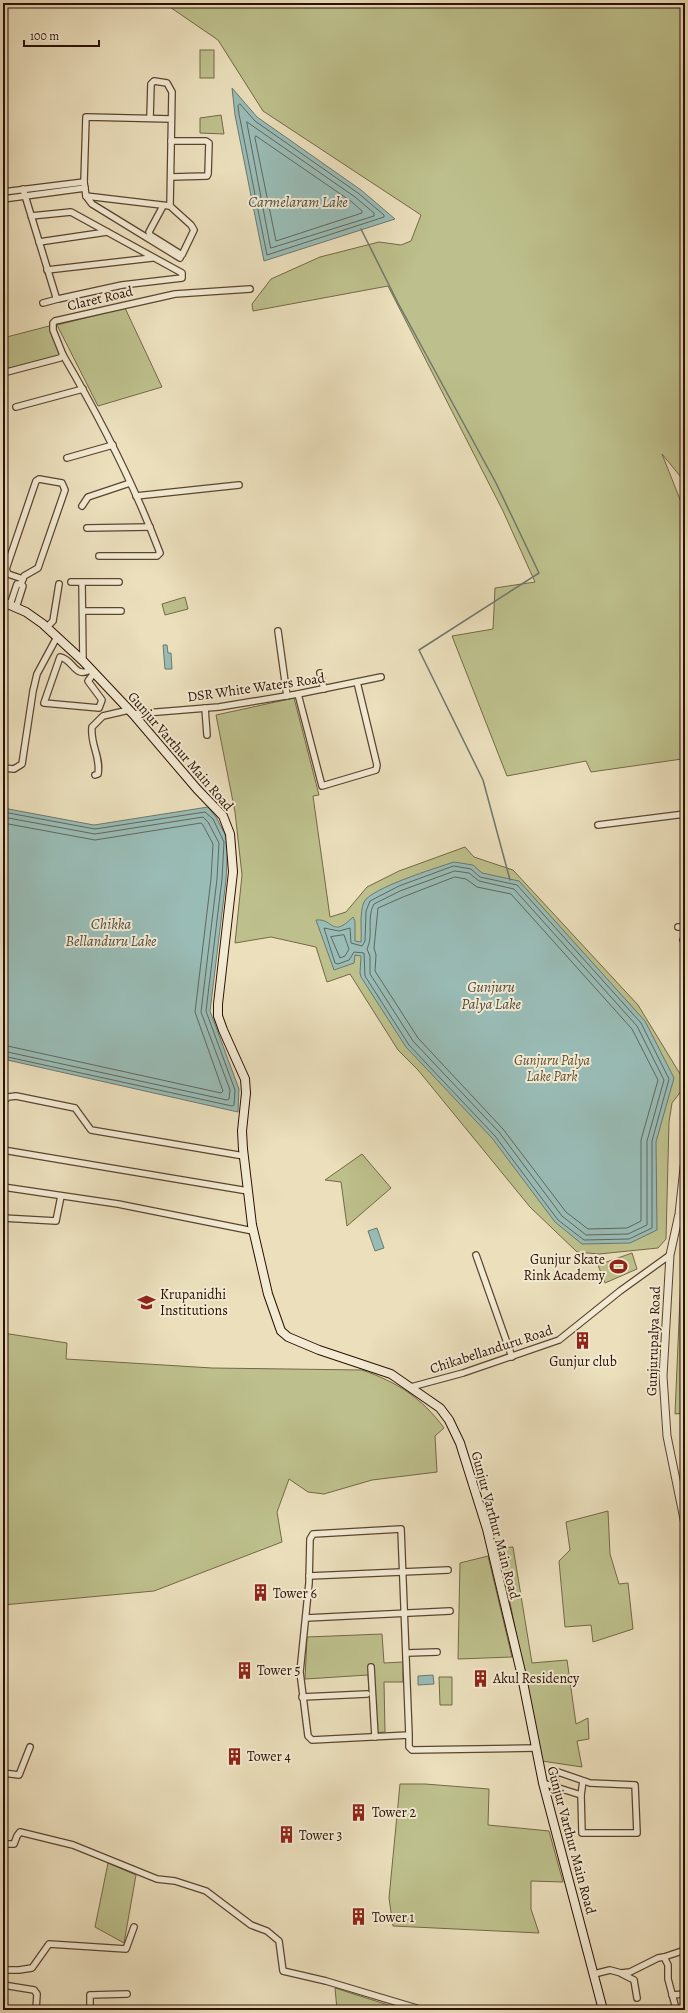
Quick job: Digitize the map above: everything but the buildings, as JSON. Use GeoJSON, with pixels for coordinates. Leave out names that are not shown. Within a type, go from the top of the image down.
{"type":"FeatureCollection","features":[{"type":"Feature","properties":{"kind":"main road","name":"Gunjur Varthur Main Road"},"geometry":{"type":"LineString","coordinates":[[10,605],[26,612],[47,627],[83,661],[131,712],[197,789],[223,816],[230,834],[233,872],[218,1004],[218,1016],[245,1079],[246,1093],[242,1131],[244,1156],[253,1231],[268,1294],[281,1331],[288,1337],[319,1350],[380,1369],[411,1387],[440,1408],[449,1420],[460,1443],[487,1529],[520,1672],[542,1780],[603,2010]]}},
{"type":"Feature","properties":{"kind":"street"},"geometry":{"type":"LineString","coordinates":[[150,118],[151,84],[154,81],[167,83],[172,90],[170,206]]}},
{"type":"Feature","properties":{"kind":"street"},"geometry":{"type":"LineString","coordinates":[[171,119],[85,118],[85,185],[86,196],[92,204],[180,258]]}},
{"type":"Feature","properties":{"kind":"street"},"geometry":{"type":"LineString","coordinates":[[171,141],[206,141],[209,143],[207,176],[171,177]]}},
{"type":"Feature","properties":{"kind":"street"},"geometry":{"type":"LineString","coordinates":[[3,192],[23,189],[85,185]]}},
{"type":"Feature","properties":{"kind":"street"},"geometry":{"type":"LineString","coordinates":[[3,199],[76,186]]}},
{"type":"Feature","properties":{"kind":"street"},"geometry":{"type":"LineString","coordinates":[[23,189],[58,299]]}},
{"type":"Feature","properties":{"kind":"street"},"geometry":{"type":"LineString","coordinates":[[86,196],[170,206],[192,225],[194,230],[182,254],[149,234],[149,230],[163,206]]}},
{"type":"Feature","properties":{"kind":"street"},"geometry":{"type":"LineString","coordinates":[[31,216],[71,212],[152,258],[182,273],[182,278],[122,285],[43,303]]}},
{"type":"Feature","properties":{"kind":"street"},"geometry":{"type":"LineString","coordinates":[[39,242],[107,232]]}},
{"type":"Feature","properties":{"kind":"street"},"geometry":{"type":"LineString","coordinates":[[48,270],[152,258]]}},
{"type":"Feature","properties":{"kind":"street","name":"Claret Road"},"geometry":{"type":"LineString","coordinates":[[63,354],[53,330],[55,321],[169,295],[250,290]]}},
{"type":"Feature","properties":{"kind":"street"},"geometry":{"type":"LineString","coordinates":[[3,373],[58,359],[63,354],[83,389],[130,483],[160,553],[159,555],[99,556]]}},
{"type":"Feature","properties":{"kind":"street"},"geometry":{"type":"LineString","coordinates":[[16,407],[83,389]]}},
{"type":"Feature","properties":{"kind":"street"},"geometry":{"type":"LineString","coordinates":[[67,458],[112,445]]}},
{"type":"Feature","properties":{"kind":"street"},"geometry":{"type":"LineString","coordinates":[[10,605],[17,584],[22,582],[24,576],[38,568],[65,490],[62,484],[42,479],[36,481],[6,569],[8,574],[22,582]]}},
{"type":"Feature","properties":{"kind":"street"},"geometry":{"type":"LineString","coordinates":[[82,506],[88,497],[130,483]]}},
{"type":"Feature","properties":{"kind":"street"},"geometry":{"type":"LineString","coordinates":[[136,496],[239,485]]}},
{"type":"Feature","properties":{"kind":"street"},"geometry":{"type":"LineString","coordinates":[[87,528],[150,527]]}},
{"type":"Feature","properties":{"kind":"street"},"geometry":{"type":"LineString","coordinates":[[70,582],[119,582]]}},
{"type":"Feature","properties":{"kind":"street"},"geometry":{"type":"LineString","coordinates":[[82,583],[83,661]]}},
{"type":"Feature","properties":{"kind":"street"},"geometry":{"type":"LineString","coordinates":[[47,627],[53,621],[59,584]]}},
{"type":"Feature","properties":{"kind":"street"},"geometry":{"type":"LineString","coordinates":[[83,611],[121,611]]}},
{"type":"Feature","properties":{"kind":"street"},"geometry":{"type":"LineString","coordinates":[[278,631],[287,696]]}},
{"type":"Feature","properties":{"kind":"street"},"geometry":{"type":"LineString","coordinates":[[3,768],[14,769],[22,764],[37,674],[56,637]]}},
{"type":"Feature","properties":{"kind":"street"},"geometry":{"type":"LineString","coordinates":[[60,657],[64,657],[79,673],[92,672],[88,681],[102,700],[99,708],[44,703],[57,659],[60,657]]}},
{"type":"Feature","properties":{"kind":"street"},"geometry":{"type":"LineString","coordinates":[[320,673],[324,689]]}},
{"type":"Feature","properties":{"kind":"street","name":"DSR White Waters Road"},"geometry":{"type":"LineString","coordinates":[[95,775],[98,774],[99,758],[92,744],[92,727],[103,716],[131,712],[219,707],[298,694],[381,677]]}},
{"type":"Feature","properties":{"kind":"street"},"geometry":{"type":"LineString","coordinates":[[298,694],[322,786],[376,770],[357,682]]}},
{"type":"Feature","properties":{"kind":"street"},"geometry":{"type":"LineString","coordinates":[[205,708],[207,735]]}},
{"type":"Feature","properties":{"kind":"street"},"geometry":{"type":"LineString","coordinates":[[598,824],[685,814]]}},
{"type":"Feature","properties":{"kind":"street"},"geometry":{"type":"LineString","coordinates":[[678,927],[685,926]]}},
{"type":"Feature","properties":{"kind":"street"},"geometry":{"type":"LineString","coordinates":[[3,1102],[8,1096],[16,1096],[75,1108],[91,1130],[244,1156]]}},
{"type":"Feature","properties":{"kind":"street"},"geometry":{"type":"LineString","coordinates":[[3,1150],[248,1192]]}},
{"type":"Feature","properties":{"kind":"street","name":"Gunjurupalya Road"},"geometry":{"type":"LineString","coordinates":[[685,1159],[679,1214],[670,1255],[664,1352],[664,1392],[668,1444],[685,1524]]}},
{"type":"Feature","properties":{"kind":"street"},"geometry":{"type":"LineString","coordinates":[[3,1187],[118,1204],[253,1231]]}},
{"type":"Feature","properties":{"kind":"street"},"geometry":{"type":"LineString","coordinates":[[3,1218],[56,1221],[61,1196]]}},
{"type":"Feature","properties":{"kind":"street","name":"Chikabellanduru Road"},"geometry":{"type":"LineString","coordinates":[[411,1387],[512,1357],[559,1340],[620,1291],[670,1255]]}},
{"type":"Feature","properties":{"kind":"street"},"geometry":{"type":"LineString","coordinates":[[476,1256],[512,1357]]}},
{"type":"Feature","properties":{"kind":"street"},"geometry":{"type":"LineString","coordinates":[[408,1735],[312,1740],[308,1736],[300,1672],[302,1641],[306,1618],[310,1539],[313,1534],[401,1529],[407,1653],[408,1735],[409,1747],[412,1750],[535,1748]]}},
{"type":"Feature","properties":{"kind":"street"},"geometry":{"type":"LineString","coordinates":[[309,1576],[448,1570]]}},
{"type":"Feature","properties":{"kind":"street"},"geometry":{"type":"LineString","coordinates":[[306,1618],[450,1611]]}},
{"type":"Feature","properties":{"kind":"street"},"geometry":{"type":"LineString","coordinates":[[407,1653],[437,1652]]}},
{"type":"Feature","properties":{"kind":"street"},"geometry":{"type":"LineString","coordinates":[[371,1667],[375,1737]]}},
{"type":"Feature","properties":{"kind":"street"},"geometry":{"type":"LineString","coordinates":[[302,1697],[366,1694]]}},
{"type":"Feature","properties":{"kind":"street"},"geometry":{"type":"LineString","coordinates":[[3,1773],[19,1775],[30,1748]]}},
{"type":"Feature","properties":{"kind":"street"},"geometry":{"type":"LineString","coordinates":[[557,1787],[554,1775],[558,1772],[590,1783],[635,1785],[637,1833],[582,1833],[581,1795],[583,1781]]}},
{"type":"Feature","properties":{"kind":"street"},"geometry":{"type":"LineString","coordinates":[[542,1780],[555,1780]]}},
{"type":"Feature","properties":{"kind":"street"},"geometry":{"type":"LineString","coordinates":[[542,1780],[581,1795]]}},
{"type":"Feature","properties":{"kind":"street"},"geometry":{"type":"LineString","coordinates":[[3,1844],[14,1844],[20,1832],[35,1835],[73,1845],[157,1879],[175,1881],[206,1891],[251,1925],[267,1931],[279,1941],[283,1971],[326,1981],[423,2010]]}},
{"type":"Feature","properties":{"kind":"street"},"geometry":{"type":"LineString","coordinates":[[3,1970],[32,1968],[49,1944],[126,1949],[134,1927]]}},
{"type":"Feature","properties":{"kind":"street"},"geometry":{"type":"LineString","coordinates":[[621,1973],[634,1971],[658,1958],[685,1950]]}},
{"type":"Feature","properties":{"kind":"street"},"geometry":{"type":"LineString","coordinates":[[664,1957],[668,1965],[668,1979],[675,2005]]}},
{"type":"Feature","properties":{"kind":"street"},"geometry":{"type":"LineString","coordinates":[[594,1974],[610,1970],[621,1973],[634,1980],[637,1998]]}},
{"type":"Feature","properties":{"kind":"street"},"geometry":{"type":"LineString","coordinates":[[3,1985],[34,1990],[37,1994],[36,2010]]}},
{"type":"Feature","properties":{"kind":"street"},"geometry":{"type":"LineString","coordinates":[[90,2010],[90,1995],[127,1994]]}},
{"type":"Feature","properties":{"kind":"street"},"geometry":{"type":"LineString","coordinates":[[672,1995],[685,1994]]}},
{"type":"Feature","properties":{"kind":"green space"},"geometry":{"type":"Polygon","coordinates":[[[164,3],[685,3],[685,482],[662,454],[685,512],[685,754],[682,759],[591,772],[586,761],[507,776],[452,636],[493,629],[495,588],[535,582],[503,511],[388,286],[253,311],[252,304],[271,279],[320,257],[379,242],[401,245],[411,241],[421,215],[263,111],[218,40],[164,3]]]}},
{"type":"Feature","properties":{"kind":"green space"},"geometry":{"type":"Polygon","coordinates":[[[200,50],[214,50],[214,78],[200,78],[200,50]]]}},
{"type":"Feature","properties":{"kind":"green space"},"geometry":{"type":"Polygon","coordinates":[[[221,115],[224,134],[200,133],[200,118],[221,115]]]}},
{"type":"Feature","properties":{"kind":"green space"},"geometry":{"type":"Polygon","coordinates":[[[125,308],[162,387],[98,406],[57,325],[125,308]]]}},
{"type":"Feature","properties":{"kind":"green space"},"geometry":{"type":"Polygon","coordinates":[[[49,326],[60,355],[3,370],[3,338],[49,326]]]}},
{"type":"Feature","properties":{"kind":"green space"},"geometry":{"type":"Polygon","coordinates":[[[185,597],[188,609],[165,615],[162,604],[185,597]]]}},
{"type":"Feature","properties":{"kind":"green space","name":"Gunjuru Palya Lake"},"geometry":{"type":"Polygon","coordinates":[[[294,698],[319,795],[313,796],[330,917],[346,912],[367,887],[399,871],[465,847],[474,857],[513,870],[638,1005],[685,1082],[685,1086],[672,1103],[669,1122],[666,1239],[658,1248],[599,1254],[577,1252],[530,1207],[418,1070],[398,1050],[350,974],[327,982],[316,947],[271,937],[235,943],[242,875],[235,812],[216,715],[294,698]]]}},
{"type":"Feature","properties":{"kind":"green space"},"geometry":{"type":"Polygon","coordinates":[[[362,1154],[391,1188],[347,1226],[341,1182],[325,1180],[362,1154]]]}},
{"type":"Feature","properties":{"kind":"green space"},"geometry":{"type":"Polygon","coordinates":[[[682,1251],[685,1252],[685,1413],[675,1414],[682,1251]]]}},
{"type":"Feature","properties":{"kind":"green space","name":"Gunjur Skate Rink Academy"},"geometry":{"type":"Polygon","coordinates":[[[632,1253],[637,1269],[605,1283],[598,1265],[632,1253]]]}},
{"type":"Feature","properties":{"kind":"green space"},"geometry":{"type":"Polygon","coordinates":[[[3,1333],[67,1343],[66,1359],[212,1368],[362,1370],[386,1380],[408,1392],[436,1417],[444,1428],[435,1436],[437,1472],[372,1480],[324,1494],[308,1492],[289,1479],[277,1512],[282,1542],[154,1591],[3,1605],[3,1333]]]}},
{"type":"Feature","properties":{"kind":"green space"},"geometry":{"type":"Polygon","coordinates":[[[608,1511],[610,1554],[619,1584],[628,1583],[633,1629],[593,1642],[591,1625],[565,1627],[559,1561],[570,1550],[566,1522],[608,1511]]]}},
{"type":"Feature","properties":{"kind":"green space"},"geometry":{"type":"Polygon","coordinates":[[[513,1547],[532,1663],[567,1660],[576,1724],[588,1718],[589,1739],[577,1741],[582,1767],[542,1761],[499,1548],[513,1547]]]}},
{"type":"Feature","properties":{"kind":"green space"},"geometry":{"type":"Polygon","coordinates":[[[488,1556],[512,1657],[458,1659],[460,1563],[488,1556]]]}},
{"type":"Feature","properties":{"kind":"green space"},"geometry":{"type":"Polygon","coordinates":[[[382,1634],[384,1663],[403,1662],[403,1682],[384,1682],[385,1732],[372,1733],[368,1675],[305,1679],[307,1637],[382,1634]]]}},
{"type":"Feature","properties":{"kind":"green space"},"geometry":{"type":"Polygon","coordinates":[[[439,1677],[452,1677],[452,1705],[440,1705],[439,1677]]]}},
{"type":"Feature","properties":{"kind":"green space"},"geometry":{"type":"Polygon","coordinates":[[[400,1784],[425,1784],[489,1789],[488,1825],[549,1831],[563,1882],[531,1881],[531,1909],[539,1933],[393,1926],[389,1898],[400,1784]]]}},
{"type":"Feature","properties":{"kind":"green space"},"geometry":{"type":"Polygon","coordinates":[[[108,1863],[136,1875],[124,1943],[95,1927],[108,1863]]]}},
{"type":"Feature","properties":{"kind":"green space"},"geometry":{"type":"Polygon","coordinates":[[[335,1988],[404,2010],[337,2010],[335,1988]]]}},
{"type":"Feature","properties":{"kind":"water","name":"Carmelaram Lake"},"geometry":{"type":"Polygon","coordinates":[[[232,88],[257,117],[361,190],[395,219],[264,261],[235,115],[232,88]]]}},
{"type":"Feature","properties":{"kind":"water"},"geometry":{"type":"Polygon","coordinates":[[[163,645],[167,645],[168,653],[171,653],[172,669],[165,669],[163,645]]]}},
{"type":"Feature","properties":{"kind":"water","name":"Chikka Bellanduru Lake"},"geometry":{"type":"Polygon","coordinates":[[[208,807],[216,817],[228,840],[226,880],[210,1011],[239,1089],[238,1112],[3,1059],[3,808],[94,825],[208,807]]]}},
{"type":"Feature","properties":{"kind":"water","name":"Gunjuru Palya Lake"},"geometry":{"type":"Polygon","coordinates":[[[454,862],[473,865],[482,873],[519,881],[645,1021],[674,1078],[656,1142],[657,1230],[630,1243],[582,1244],[555,1222],[492,1138],[406,1047],[361,977],[361,956],[355,955],[354,963],[334,970],[316,920],[322,920],[336,927],[346,923],[353,917],[355,921],[355,941],[361,942],[362,907],[364,902],[369,897],[378,891],[405,879],[454,862]]]}},
{"type":"Feature","properties":{"kind":"water"},"geometry":{"type":"Polygon","coordinates":[[[377,1228],[384,1248],[375,1251],[368,1231],[377,1228]]]}},
{"type":"Feature","properties":{"kind":"water"},"geometry":{"type":"Polygon","coordinates":[[[433,1675],[434,1684],[418,1685],[418,1676],[433,1675]]]}},
{"type":"Feature","properties":{"kind":"waterway"},"geometry":{"type":"LineString","coordinates":[[361,229],[398,303],[496,483],[539,573],[419,650],[483,780],[510,880]]}},
{"type":"Feature","properties":{"kind":"place","name":"Gunjur Skate Rink Academy"},"geometry":{"type":"Point","coordinates":[618,1267]}},
{"type":"Feature","properties":{"kind":"place","name":"Krupanidhi Institutions"},"geometry":{"type":"Point","coordinates":[147,1302]}},
{"type":"Feature","properties":{"kind":"place","name":"Gunjur club"},"geometry":{"type":"Point","coordinates":[583,1341]}},
{"type":"Feature","properties":{"kind":"place","name":"Tower 6"},"geometry":{"type":"Point","coordinates":[260,1593]}},
{"type":"Feature","properties":{"kind":"place","name":"Tower 5"},"geometry":{"type":"Point","coordinates":[244,1670]}},
{"type":"Feature","properties":{"kind":"place","name":"Akul Residency"},"geometry":{"type":"Point","coordinates":[480,1678]}},
{"type":"Feature","properties":{"kind":"place","name":"Tower 4"},"geometry":{"type":"Point","coordinates":[234,1756]}},
{"type":"Feature","properties":{"kind":"place","name":"Tower 2"},"geometry":{"type":"Point","coordinates":[359,1812]}},
{"type":"Feature","properties":{"kind":"place","name":"Tower 3"},"geometry":{"type":"Point","coordinates":[286,1835]}},
{"type":"Feature","properties":{"kind":"place","name":"Tower 1"},"geometry":{"type":"Point","coordinates":[359,1917]}},
{"type":"Feature","properties":{"kind":"park label","name":"Gunjuru Palya Lake Park"},"geometry":{"type":"Point","coordinates":[552,1068]}}]}
